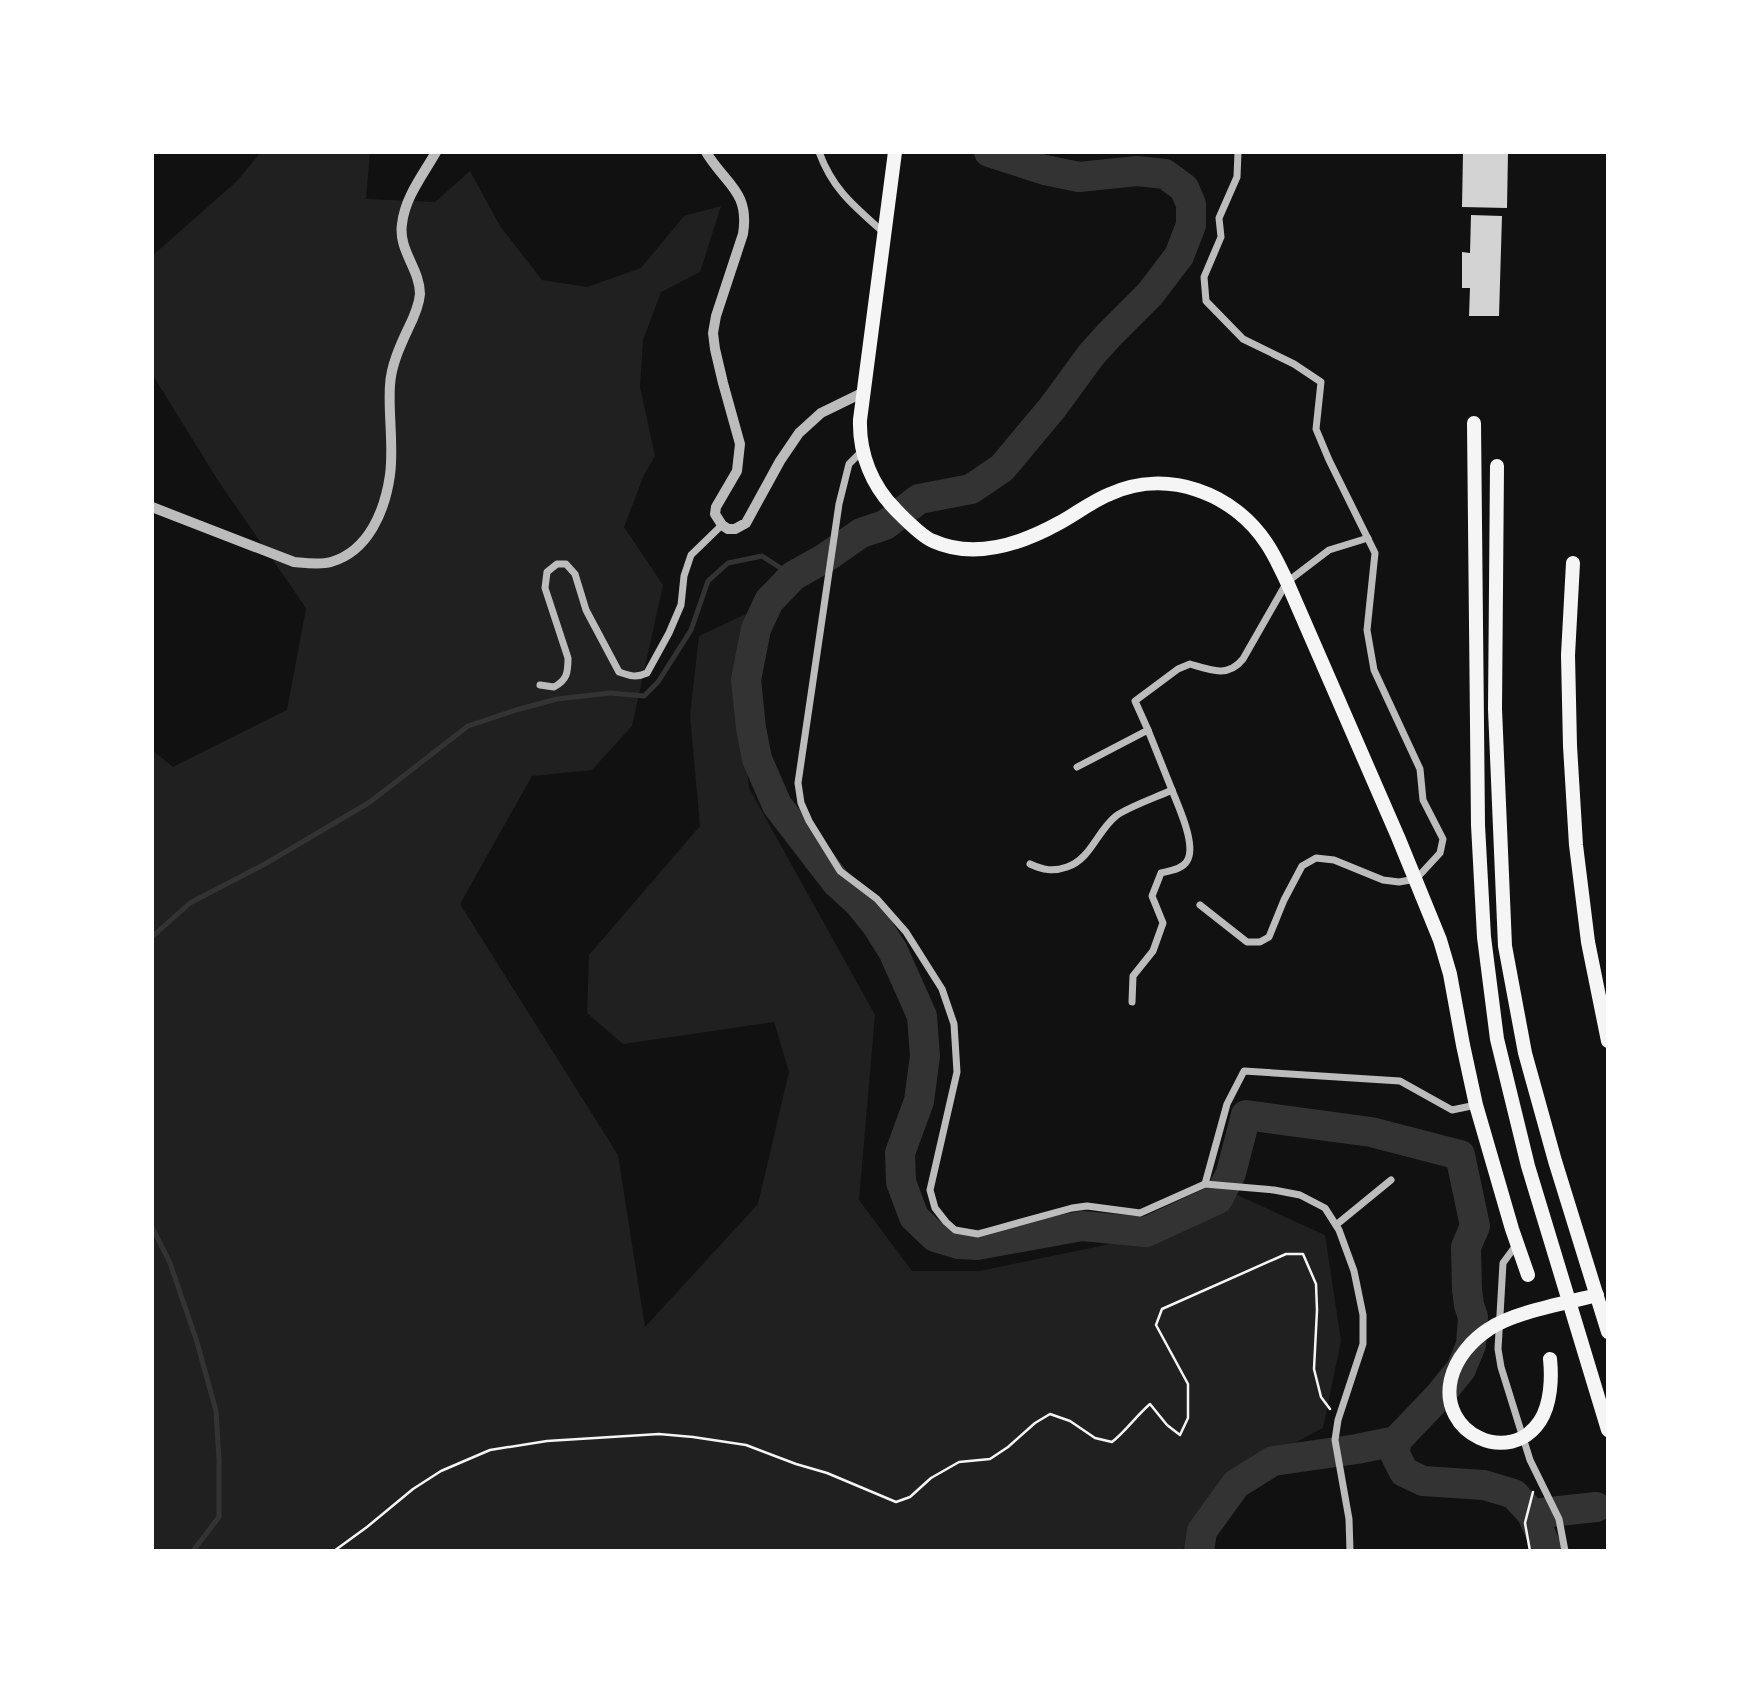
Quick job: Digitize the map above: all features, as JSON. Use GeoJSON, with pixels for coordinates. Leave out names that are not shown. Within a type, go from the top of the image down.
{"type":"FeatureCollection","features":[{"type":"Feature","properties":{"kind":"highway"},"geometry":{"type":"LineString","coordinates":[[895,152],[862,393],[859,435],[862,452],[875,483],[887,501],[930,540],[961,550],[988,548],[1024,540],[1107,495],[1144,484],[1179,484],[1215,498],[1234,508],[1257,531],[1287,582],[1440,940],[1450,974],[1476,1105],[1528,1275]]}},
{"type":"Feature","properties":{"kind":"highway"},"geometry":{"type":"LineString","coordinates":[[1474,423],[1478,812],[1484,937],[1497,1039],[1528,1166],[1608,1430]]}},
{"type":"Feature","properties":{"kind":"highway"},"geometry":{"type":"LineString","coordinates":[[1497,466],[1495,709],[1505,946],[1525,1053],[1555,1161],[1602,1294],[1608,1332]]}},
{"type":"Feature","properties":{"kind":"highway"},"geometry":{"type":"LineString","coordinates":[[1573,563],[1568,655],[1576,845],[1588,943],[1608,1041]]}},
{"type":"Feature","properties":{"kind":"highway"},"geometry":{"type":"LineString","coordinates":[[1550,1359],[1552,1372],[1549,1398],[1535,1428],[1510,1442],[1490,1441],[1480,1439],[1459,1423],[1451,1407],[1452,1376],[1464,1352],[1489,1329],[1516,1316],[1602,1294]]}},
{"type":"Feature","properties":{"kind":"street"},"geometry":{"type":"LineString","coordinates":[[152,507],[294,562],[329,563],[365,542],[385,499],[390,473],[390,384],[395,363],[420,297],[419,279],[402,242],[402,224],[408,199],[436,152]]}},
{"type":"Feature","properties":{"kind":"street"},"geometry":{"type":"LineString","coordinates":[[706,152],[738,194],[742,203],[744,224],[713,333],[723,383],[740,444],[737,471],[716,507],[715,514],[722,525],[735,529],[746,523],[780,461],[799,433],[821,413],[862,393]]}},
{"type":"Feature","properties":{"kind":"street"},"geometry":{"type":"LineString","coordinates":[[819,152],[826,171],[844,196],[885,234]]}},
{"type":"Feature","properties":{"kind":"street"},"geometry":{"type":"LineString","coordinates":[[1200,905],[1247,942],[1260,942],[1269,936],[1302,866],[1316,858],[1334,860],[1382,880],[1399,882],[1416,879],[1440,853],[1443,839],[1423,800],[1420,769],[1374,670],[1367,629],[1375,553],[1316,429],[1321,382],[1294,364],[1243,340],[1206,301],[1204,277],[1221,237],[1219,218],[1237,177],[1238,152]]}},
{"type":"Feature","properties":{"kind":"street"},"geometry":{"type":"LineString","coordinates":[[862,452],[849,464],[839,504],[798,783],[801,803],[809,821],[840,871],[877,899],[906,932],[942,989],[954,1024],[957,1072],[929,1190],[936,1208],[955,1230],[978,1234],[1087,1206],[1140,1213],[1205,1184],[1300,1195],[1325,1208],[1339,1230],[1353,1271],[1363,1315],[1363,1344],[1338,1420],[1335,1440],[1349,1519],[1350,1551]]}},
{"type":"Feature","properties":{"kind":"street"},"geometry":{"type":"LineString","coordinates":[[540,685],[554,687],[562,682],[568,670],[568,658],[545,588],[547,572],[557,564],[566,564],[575,574],[586,610],[619,672],[632,677],[640,676],[647,674],[681,605],[684,576],[691,555],[722,525]]}},
{"type":"Feature","properties":{"kind":"street"},"geometry":{"type":"LineString","coordinates":[[1132,1002],[1133,976],[1153,951],[1163,923],[1152,896],[1161,873],[1188,861],[1190,846],[1172,790],[1135,701],[1178,669],[1190,664],[1226,671],[1236,667],[1252,645],[1287,582],[1329,550],[1368,538]]}},
{"type":"Feature","properties":{"kind":"street"},"geometry":{"type":"LineString","coordinates":[[1077,767],[1148,730]]}},
{"type":"Feature","properties":{"kind":"street"},"geometry":{"type":"LineString","coordinates":[[1030,864],[1042,870],[1057,870],[1077,864],[1104,828],[1118,815],[1172,790]]}},
{"type":"Feature","properties":{"kind":"street"},"geometry":{"type":"LineString","coordinates":[[1205,1184],[1227,1104],[1244,1071],[1400,1081],[1452,1110],[1476,1105]]}},
{"type":"Feature","properties":{"kind":"street"},"geometry":{"type":"LineString","coordinates":[[1336,1225],[1391,1180]]}},
{"type":"Feature","properties":{"kind":"street"},"geometry":{"type":"LineString","coordinates":[[1517,1244],[1503,1264],[1498,1349],[1501,1367],[1530,1460],[1559,1519],[1565,1551]]}},
{"type":"Feature","properties":{"kind":"path"},"geometry":{"type":"LineString","coordinates":[[334,1551],[413,1489],[441,1471],[490,1450],[547,1441],[659,1434],[746,1445],[827,1473],[896,1502],[910,1497],[931,1478],[959,1462],[990,1459],[1050,1414],[1070,1421],[1095,1438],[1112,1442],[1125,1432],[1150,1404],[1167,1425],[1180,1435],[1188,1418],[1188,1384],[1156,1325],[1162,1309],[1286,1254],[1303,1254],[1316,1284],[1314,1369],[1321,1396],[1338,1420]]}},
{"type":"Feature","properties":{"kind":"path"},"geometry":{"type":"LineString","coordinates":[[1530,1551],[1525,1523],[1538,1475]]}},
{"type":"Feature","properties":{"kind":"shaded area"},"geometry":{"type":"Polygon","coordinates":[[[261,152],[370,152],[366,199],[435,202],[470,171],[500,226],[542,280],[587,287],[641,268],[684,216],[721,206],[700,272],[661,292],[643,340],[640,387],[655,456],[644,475],[624,527],[663,585],[632,726],[592,770],[532,776],[460,904],[618,1155],[645,1327],[758,1204],[789,1072],[774,1022],[623,1044],[587,1013],[589,955],[700,826],[690,715],[699,636],[746,614],[738,701],[749,788],[875,1015],[859,1200],[912,1271],[980,1271],[1153,1235],[1235,1194],[1325,1235],[1341,1341],[1323,1428],[1221,1482],[1182,1551],[152,1551],[152,750],[173,767],[287,710],[306,608],[219,482],[152,374],[152,256],[237,181],[261,152]]]}},
{"type":"Feature","properties":{"kind":"building"},"geometry":{"type":"Polygon","coordinates":[[[1463,152],[1508,152],[1507,208],[1462,207],[1463,152]]]}},
{"type":"Feature","properties":{"kind":"building"},"geometry":{"type":"Polygon","coordinates":[[[1471,215],[1502,216],[1499,316],[1469,316],[1470,288],[1462,288],[1462,252],[1470,253],[1471,215]]]}},
{"type":"Feature","properties":{"kind":"waterway"},"geometry":{"type":"LineString","coordinates":[[989,152],[1045,170],[1079,177],[1137,171],[1165,174],[1184,188],[1191,204],[1191,225],[1179,256],[1150,294],[1091,355],[1053,407],[1002,468],[971,489],[919,499],[885,525],[861,533],[793,576],[769,601],[756,629],[746,680],[757,759],[777,805],[837,883],[859,903],[876,924],[893,951],[922,1016],[925,1056],[919,1101],[900,1153],[901,1182],[914,1217],[935,1237],[958,1244],[977,1245],[1082,1226],[1146,1232],[1218,1199],[1231,1173],[1246,1115],[1371,1132],[1460,1155],[1475,1226],[1466,1247],[1467,1290],[1473,1317],[1471,1345],[1461,1369],[1396,1441],[1395,1454],[1404,1472],[1423,1481],[1484,1485],[1514,1494],[1532,1514],[1548,1551]]}},
{"type":"Feature","properties":{"kind":"waterway"},"geometry":{"type":"LineString","coordinates":[[152,937],[190,903],[265,864],[370,802],[468,726],[557,699],[610,693],[644,696],[658,682],[691,630],[708,581],[728,563],[762,556],[793,576]]}},
{"type":"Feature","properties":{"kind":"waterway"},"geometry":{"type":"LineString","coordinates":[[152,1227],[170,1263],[197,1342],[216,1411],[219,1517],[193,1551]]}},
{"type":"Feature","properties":{"kind":"waterway"},"geometry":{"type":"LineString","coordinates":[[1199,1551],[1202,1531],[1236,1484],[1273,1461],[1396,1441]]}},
{"type":"Feature","properties":{"kind":"waterway"},"geometry":{"type":"LineString","coordinates":[[1532,1514],[1596,1507]]}}]}
